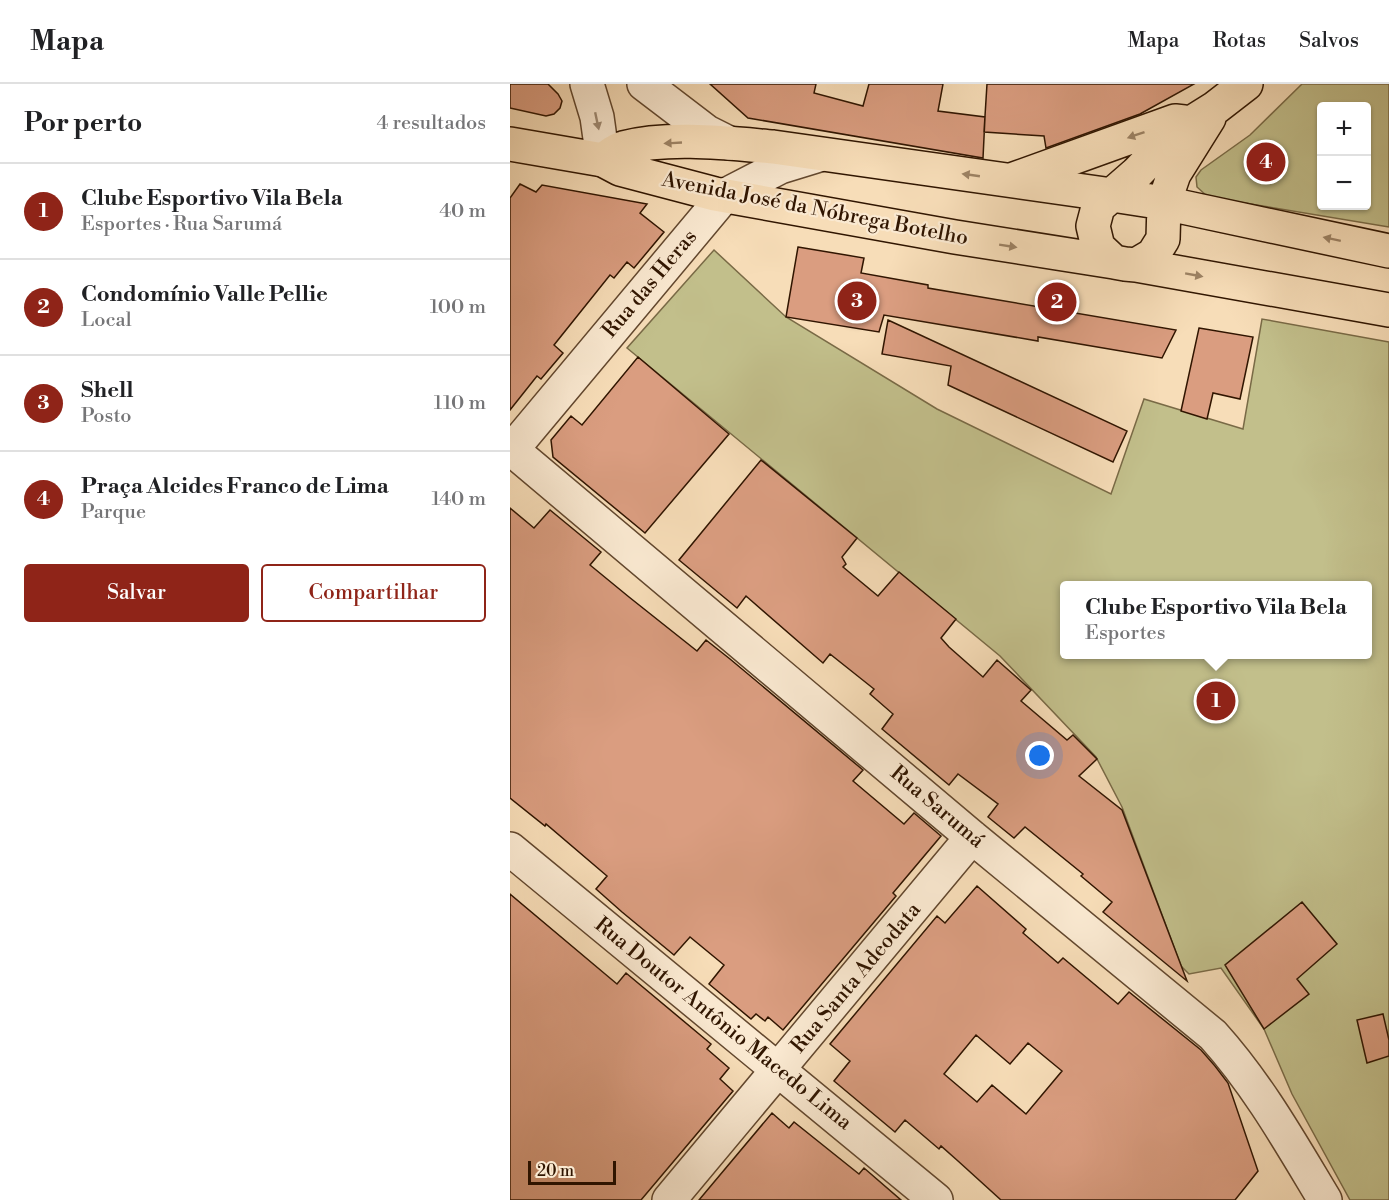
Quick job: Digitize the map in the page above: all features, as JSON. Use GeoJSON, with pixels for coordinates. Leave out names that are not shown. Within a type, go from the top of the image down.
{"type":"FeatureCollection","features":[{"type":"Feature","properties":{"kind":"main road"},"geometry":{"type":"LineString","coordinates":[[1203,115],[1174,174],[1164,203],[1163,239],[1153,255],[1125,263],[1098,247],[1093,226],[1098,207],[1175,133],[1246,84]]}},
{"type":"Feature","properties":{"kind":"main road"},"geometry":{"type":"LineString","coordinates":[[1010,180],[1174,121],[1203,115]]}},
{"type":"Feature","properties":{"kind":"main road","name":"Avenida José da Nóbrega Botelho"},"geometry":{"type":"LineString","coordinates":[[1112,195],[729,143],[689,142],[620,148],[603,160],[620,169],[724,196],[1389,310]]}},
{"type":"Feature","properties":{"kind":"main road"},"geometry":{"type":"LineString","coordinates":[[510,144],[603,160]]}},
{"type":"Feature","properties":{"kind":"main road"},"geometry":{"type":"LineString","coordinates":[[1112,195],[1164,203],[1389,251]]}},
{"type":"Feature","properties":{"kind":"street"},"geometry":{"type":"LineString","coordinates":[[587,84],[597,117],[603,160]]}},
{"type":"Feature","properties":{"kind":"street"},"geometry":{"type":"LineString","coordinates":[[644,84],[707,132],[729,143]]}},
{"type":"Feature","properties":{"kind":"street","name":"Rua das Heras"},"geometry":{"type":"LineString","coordinates":[[511,450],[724,196],[780,167],[819,155]]}},
{"type":"Feature","properties":{"kind":"street","name":"Rua Sarumá"},"geometry":{"type":"LineString","coordinates":[[511,450],[972,837],[1213,1035],[1244,1069],[1325,1200]]}},
{"type":"Feature","properties":{"kind":"street","name":"Rua Santa Adeodata"},"geometry":{"type":"LineString","coordinates":[[669,1200],[780,1070],[972,837]]}},
{"type":"Feature","properties":{"kind":"street","name":"Rua Doutor Antônio Macedo Lima"},"geometry":{"type":"LineString","coordinates":[[510,849],[936,1200]]}},
{"type":"Feature","properties":{"kind":"shaded area"},"geometry":{"type":"Polygon","coordinates":[[[1302,84],[1389,84],[1389,227],[1208,197],[1197,187],[1196,177],[1201,170],[1250,135],[1302,84]]]}},
{"type":"Feature","properties":{"kind":"shaded area"},"geometry":{"type":"Polygon","coordinates":[[[714,250],[786,317],[937,409],[1111,494],[1144,399],[1243,429],[1262,319],[1389,342],[1389,1200],[1350,1200],[1292,1094],[1264,1029],[1221,968],[1189,974],[1181,966],[1122,807],[1096,757],[1000,656],[627,348],[714,250]]]}},
{"type":"Feature","properties":{"kind":"building"},"geometry":{"type":"Polygon","coordinates":[[[510,84],[548,84],[562,101],[560,108],[554,114],[546,116],[510,108],[510,84]]]}},
{"type":"Feature","properties":{"kind":"building"},"geometry":{"type":"Polygon","coordinates":[[[710,84],[816,84],[814,93],[863,106],[869,84],[943,84],[938,111],[985,117],[983,158],[748,118],[710,84]]]}},
{"type":"Feature","properties":{"kind":"building"},"geometry":{"type":"Polygon","coordinates":[[[987,84],[1194,84],[1140,114],[1046,148],[1044,136],[984,132],[987,84]]]}},
{"type":"Feature","properties":{"kind":"building"},"geometry":{"type":"Polygon","coordinates":[[[520,184],[536,192],[542,185],[647,204],[640,213],[664,232],[634,268],[627,262],[614,278],[610,275],[554,345],[563,353],[541,379],[537,376],[510,410],[510,198],[520,184]]]}},
{"type":"Feature","properties":{"kind":"building"},"geometry":{"type":"Polygon","coordinates":[[[798,247],[864,258],[861,273],[928,285],[928,288],[1176,330],[1162,358],[1038,337],[1038,341],[884,315],[879,332],[786,317],[798,247]]]}},
{"type":"Feature","properties":{"kind":"building"},"geometry":{"type":"Polygon","coordinates":[[[888,320],[1127,431],[1113,462],[948,385],[951,366],[882,354],[888,320]]]}},
{"type":"Feature","properties":{"kind":"building"},"geometry":{"type":"Polygon","coordinates":[[[1199,328],[1253,337],[1240,399],[1213,393],[1207,419],[1181,411],[1199,328]]]}},
{"type":"Feature","properties":{"kind":"building"},"geometry":{"type":"Polygon","coordinates":[[[638,357],[729,434],[645,533],[553,457],[551,440],[571,416],[582,425],[638,357]]]}},
{"type":"Feature","properties":{"kind":"building"},"geometry":{"type":"Polygon","coordinates":[[[761,460],[857,538],[842,557],[846,564],[843,567],[878,596],[899,572],[956,619],[941,638],[949,647],[983,677],[997,660],[1031,690],[1021,701],[1067,740],[1073,735],[1097,759],[1079,776],[1122,810],[1187,981],[1103,912],[1112,902],[1081,876],[1083,874],[1025,827],[1014,838],[988,817],[998,804],[958,774],[949,785],[882,729],[893,714],[870,694],[874,689],[830,654],[823,663],[746,596],[737,608],[679,560],[761,460]]]}},
{"type":"Feature","properties":{"kind":"building"},"geometry":{"type":"Polygon","coordinates":[[[510,508],[534,528],[550,510],[601,552],[590,565],[697,651],[706,640],[730,659],[863,770],[853,781],[904,824],[914,813],[941,836],[893,893],[896,896],[783,1030],[768,1017],[765,1021],[756,1014],[751,1019],[709,984],[724,965],[690,937],[674,955],[622,912],[596,889],[607,876],[546,824],[545,826],[510,798],[510,508]]]}},
{"type":"Feature","properties":{"kind":"building"},"geometry":{"type":"Polygon","coordinates":[[[977,886],[1026,929],[1023,933],[1058,963],[1063,958],[1118,1004],[1129,992],[1201,1050],[1228,1083],[1258,1171],[1235,1200],[1001,1200],[941,1146],[939,1149],[905,1120],[895,1132],[834,1081],[850,1061],[830,1044],[937,916],[945,923],[977,886]],[[976,1035],[944,1074],[977,1102],[992,1085],[1026,1114],[1062,1071],[1028,1043],[1010,1064],[976,1035]]]}},
{"type":"Feature","properties":{"kind":"building"},"geometry":{"type":"Polygon","coordinates":[[[510,894],[617,984],[626,973],[711,1044],[707,1049],[729,1068],[720,1079],[733,1091],[641,1200],[510,1200],[510,894]]]}},
{"type":"Feature","properties":{"kind":"building"},"geometry":{"type":"Polygon","coordinates":[[[1302,902],[1337,944],[1297,979],[1309,994],[1264,1029],[1225,965],[1302,902]]]}},
{"type":"Feature","properties":{"kind":"building"},"geometry":{"type":"Polygon","coordinates":[[[1383,1014],[1389,1040],[1389,1056],[1367,1063],[1357,1020],[1383,1014]]]}},
{"type":"Feature","properties":{"kind":"building"},"geometry":{"type":"Polygon","coordinates":[[[772,1113],[789,1128],[794,1122],[859,1174],[864,1168],[901,1200],[699,1200],[772,1113]]]}},
{"type":"Feature","properties":{"kind":"place","name":"Praça Alcides Franco de Lima"},"geometry":{"type":"Point","coordinates":[1266,162]}},
{"type":"Feature","properties":{"kind":"place","name":"Shell"},"geometry":{"type":"Point","coordinates":[857,301]}},
{"type":"Feature","properties":{"kind":"place","name":"Condomínio Valle Pellie"},"geometry":{"type":"Point","coordinates":[1057,302]}},
{"type":"Feature","properties":{"kind":"place","name":"Clube Esportivo Vila Bela"},"geometry":{"type":"Point","coordinates":[1216,701]}}]}
